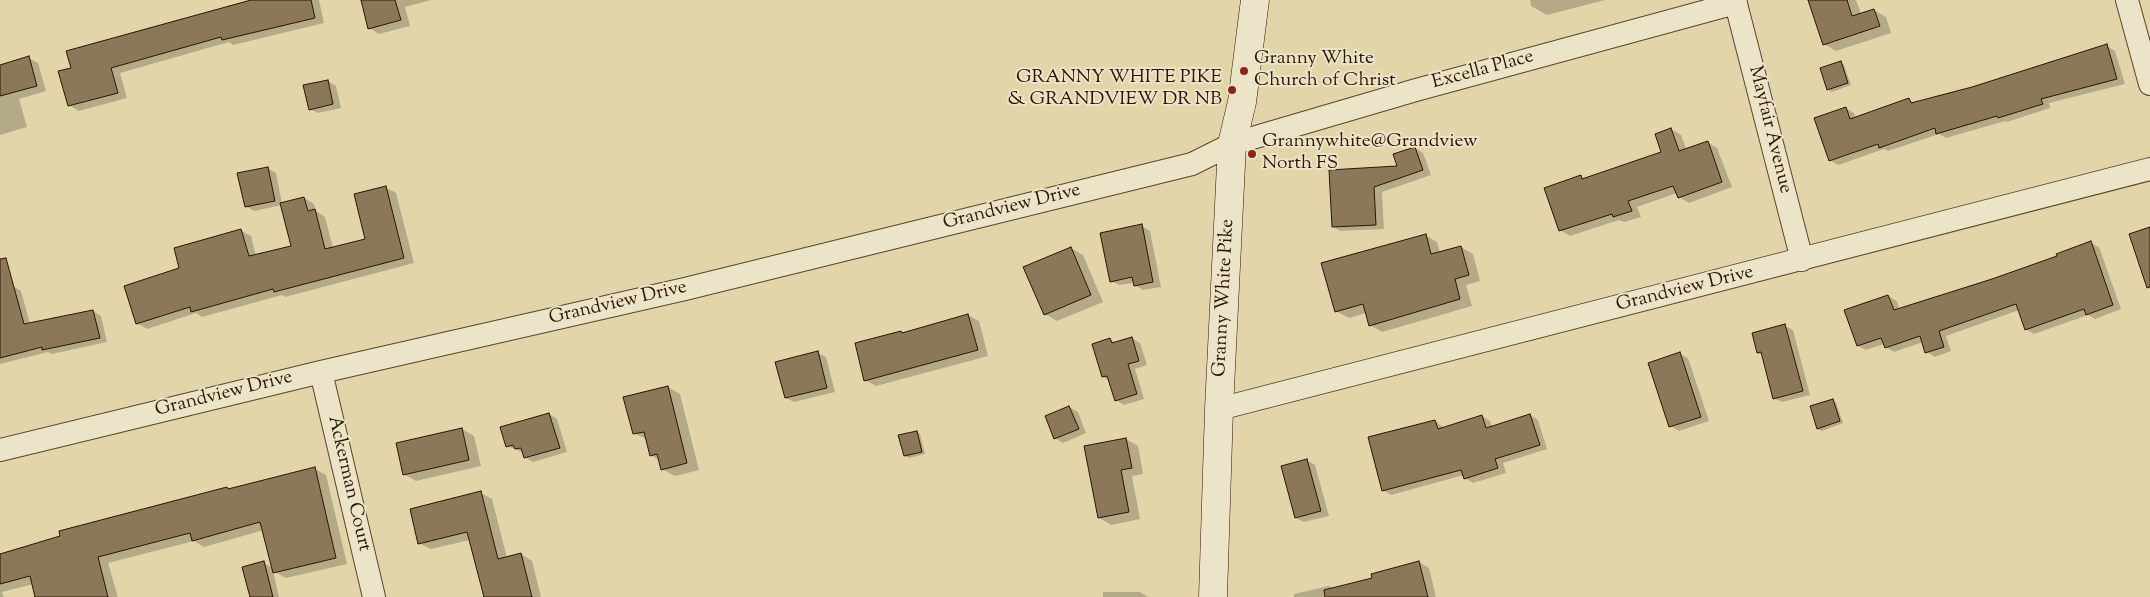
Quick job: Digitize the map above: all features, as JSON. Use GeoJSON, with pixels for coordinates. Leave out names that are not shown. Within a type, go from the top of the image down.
{"type":"FeatureCollection","features":[{"type":"Feature","properties":{"kind":"main road","name":"Granny White Pike"},"geometry":{"type":"LineString","coordinates":[[1213,597],[1219,409],[1232,144],[1242,102],[1255,0]]}},
{"type":"Feature","properties":{"kind":"street"},"geometry":{"type":"LineString","coordinates":[[2127,0],[2150,84]]}},
{"type":"Feature","properties":{"kind":"street","name":"Excella Place"},"geometry":{"type":"LineString","coordinates":[[1232,144],[1416,90],[1736,1]]}},
{"type":"Feature","properties":{"kind":"street","name":"Mayfair Avenue"},"geometry":{"type":"LineString","coordinates":[[1736,1],[1802,260]]}},
{"type":"Feature","properties":{"kind":"street","name":"Grandview Drive"},"geometry":{"type":"LineString","coordinates":[[0,450],[321,372],[685,289],[1192,164],[1232,144]]}},
{"type":"Feature","properties":{"kind":"street","name":"Grandview Drive"},"geometry":{"type":"LineString","coordinates":[[1219,409],[2150,169]]}},
{"type":"Feature","properties":{"kind":"street","name":"Ackerman Court"},"geometry":{"type":"LineString","coordinates":[[321,372],[374,597]]}},
{"type":"Feature","properties":{"kind":"building"},"geometry":{"type":"Polygon","coordinates":[[[251,0],[311,0],[315,18],[222,40],[221,37],[111,68],[118,93],[68,106],[58,71],[71,68],[66,51],[251,0]]]}},
{"type":"Feature","properties":{"kind":"building"},"geometry":{"type":"Polygon","coordinates":[[[361,0],[395,0],[401,20],[368,29],[361,0]]]}},
{"type":"Feature","properties":{"kind":"building"},"geometry":{"type":"Polygon","coordinates":[[[1808,0],[1847,0],[1852,16],[1874,9],[1880,26],[1823,45],[1808,0]]]}},
{"type":"Feature","properties":{"kind":"building"},"geometry":{"type":"Polygon","coordinates":[[[2107,44],[2117,79],[2041,99],[2043,104],[1936,134],[1935,128],[1879,148],[1878,144],[1829,161],[1814,118],[1846,107],[1850,119],[1909,98],[1911,103],[1972,87],[2107,44]]]}},
{"type":"Feature","properties":{"kind":"building"},"geometry":{"type":"Polygon","coordinates":[[[29,56],[37,86],[0,96],[0,65],[29,56]]]}},
{"type":"Feature","properties":{"kind":"building"},"geometry":{"type":"Polygon","coordinates":[[[1841,61],[1848,83],[1827,90],[1820,68],[1841,61]]]}},
{"type":"Feature","properties":{"kind":"building"},"geometry":{"type":"Polygon","coordinates":[[[328,80],[333,104],[309,110],[303,85],[328,80]]]}},
{"type":"Feature","properties":{"kind":"building"},"geometry":{"type":"Polygon","coordinates":[[[1671,128],[1679,151],[1708,141],[1722,182],[1678,198],[1673,186],[1628,201],[1632,211],[1613,217],[1612,214],[1559,231],[1544,188],[1581,175],[1582,179],[1661,152],[1655,134],[1671,128]]]}},
{"type":"Feature","properties":{"kind":"building"},"geometry":{"type":"Polygon","coordinates":[[[1415,147],[1423,170],[1374,187],[1376,225],[1332,227],[1329,170],[1397,166],[1393,154],[1415,147]]]}},
{"type":"Feature","properties":{"kind":"building"},"geometry":{"type":"Polygon","coordinates":[[[268,167],[275,201],[245,207],[237,173],[268,167]]]}},
{"type":"Feature","properties":{"kind":"building"},"geometry":{"type":"Polygon","coordinates":[[[386,186],[404,258],[274,292],[273,289],[191,312],[190,307],[136,324],[124,286],[179,268],[174,248],[241,229],[249,256],[291,246],[280,203],[304,197],[308,211],[315,209],[325,249],[365,239],[354,194],[386,186]]]}},
{"type":"Feature","properties":{"kind":"building"},"geometry":{"type":"Polygon","coordinates":[[[1142,224],[1153,282],[1134,286],[1132,277],[1110,282],[1100,233],[1142,224]]]}},
{"type":"Feature","properties":{"kind":"building"},"geometry":{"type":"Polygon","coordinates":[[[2150,227],[2150,287],[2147,288],[2129,234],[2150,227]]]}},
{"type":"Feature","properties":{"kind":"building"},"geometry":{"type":"Polygon","coordinates":[[[1426,234],[1431,254],[1461,246],[1469,275],[1455,279],[1460,299],[1369,326],[1363,304],[1335,312],[1321,263],[1426,234]]]}},
{"type":"Feature","properties":{"kind":"building"},"geometry":{"type":"Polygon","coordinates":[[[2091,241],[2113,305],[2086,315],[2084,309],[2025,330],[2016,304],[1939,331],[1944,347],[1925,353],[1920,336],[1885,348],[1881,338],[1857,346],[1844,310],[1888,295],[1894,310],[1992,279],[2057,256],[2056,254],[2091,241]]]}},
{"type":"Feature","properties":{"kind":"building"},"geometry":{"type":"Polygon","coordinates":[[[1071,247],[1091,295],[1044,315],[1023,267],[1071,247]]]}},
{"type":"Feature","properties":{"kind":"building"},"geometry":{"type":"Polygon","coordinates":[[[6,258],[24,324],[93,310],[100,338],[42,350],[42,347],[0,358],[0,259],[6,258]]]}},
{"type":"Feature","properties":{"kind":"building"},"geometry":{"type":"Polygon","coordinates":[[[968,314],[978,350],[864,381],[855,343],[901,331],[902,333],[968,314]]]}},
{"type":"Feature","properties":{"kind":"building"},"geometry":{"type":"Polygon","coordinates":[[[1785,324],[1803,391],[1773,399],[1761,352],[1757,353],[1752,333],[1785,324]]]}},
{"type":"Feature","properties":{"kind":"building"},"geometry":{"type":"Polygon","coordinates":[[[1132,337],[1139,361],[1128,364],[1137,394],[1115,401],[1107,376],[1102,377],[1092,344],[1110,338],[1112,343],[1132,337]]]}},
{"type":"Feature","properties":{"kind":"building"},"geometry":{"type":"Polygon","coordinates":[[[818,351],[827,388],[785,398],[775,362],[818,351]]]}},
{"type":"Feature","properties":{"kind":"building"},"geometry":{"type":"Polygon","coordinates":[[[1680,352],[1701,417],[1669,427],[1648,363],[1680,352]]]}},
{"type":"Feature","properties":{"kind":"building"},"geometry":{"type":"Polygon","coordinates":[[[668,386],[687,463],[661,470],[657,454],[650,456],[644,432],[633,434],[623,397],[668,386]]]}},
{"type":"Feature","properties":{"kind":"building"},"geometry":{"type":"Polygon","coordinates":[[[1833,399],[1840,421],[1817,429],[1810,406],[1833,399]]]}},
{"type":"Feature","properties":{"kind":"building"},"geometry":{"type":"Polygon","coordinates":[[[1069,406],[1079,429],[1054,439],[1045,416],[1069,406]]]}},
{"type":"Feature","properties":{"kind":"building"},"geometry":{"type":"Polygon","coordinates":[[[549,413],[560,448],[524,458],[521,448],[515,449],[513,445],[506,447],[500,427],[549,413]]]}},
{"type":"Feature","properties":{"kind":"building"},"geometry":{"type":"Polygon","coordinates":[[[1530,414],[1540,445],[1495,459],[1498,468],[1464,479],[1461,470],[1382,491],[1368,437],[1435,420],[1438,429],[1482,415],[1486,428],[1530,414]]]}},
{"type":"Feature","properties":{"kind":"building"},"geometry":{"type":"Polygon","coordinates":[[[462,428],[469,460],[403,475],[396,443],[462,428]]]}},
{"type":"Feature","properties":{"kind":"building"},"geometry":{"type":"Polygon","coordinates":[[[917,431],[922,452],[904,456],[898,435],[917,431]]]}},
{"type":"Feature","properties":{"kind":"building"},"geometry":{"type":"Polygon","coordinates":[[[1126,438],[1132,468],[1121,470],[1129,512],[1098,518],[1084,446],[1126,438]]]}},
{"type":"Feature","properties":{"kind":"building"},"geometry":{"type":"Polygon","coordinates":[[[1307,459],[1321,511],[1295,518],[1281,466],[1307,459]]]}},
{"type":"Feature","properties":{"kind":"building"},"geometry":{"type":"Polygon","coordinates":[[[315,467],[336,558],[273,573],[260,522],[192,541],[190,533],[98,557],[108,597],[35,597],[30,576],[0,584],[0,554],[60,536],[59,531],[227,487],[228,489],[315,467]]]}},
{"type":"Feature","properties":{"kind":"building"},"geometry":{"type":"Polygon","coordinates":[[[481,491],[498,559],[521,553],[532,597],[484,597],[467,532],[418,544],[410,509],[481,491]]]}},
{"type":"Feature","properties":{"kind":"building"},"geometry":{"type":"Polygon","coordinates":[[[264,561],[273,597],[250,597],[242,567],[264,561]]]}},
{"type":"Feature","properties":{"kind":"building"},"geometry":{"type":"Polygon","coordinates":[[[1419,561],[1428,597],[1325,597],[1324,590],[1372,578],[1371,574],[1419,561]]]}},
{"type":"Feature","properties":{"kind":"place","name":"Granny White Church of Christ"},"geometry":{"type":"Point","coordinates":[1244,71]}},
{"type":"Feature","properties":{"kind":"place","name":"GRANNY WHITE PIKE & GRANDVIEW DR NB"},"geometry":{"type":"Point","coordinates":[1232,90]}},
{"type":"Feature","properties":{"kind":"place","name":"Grannywhite@Grandview North FS"},"geometry":{"type":"Point","coordinates":[1252,154]}}]}
